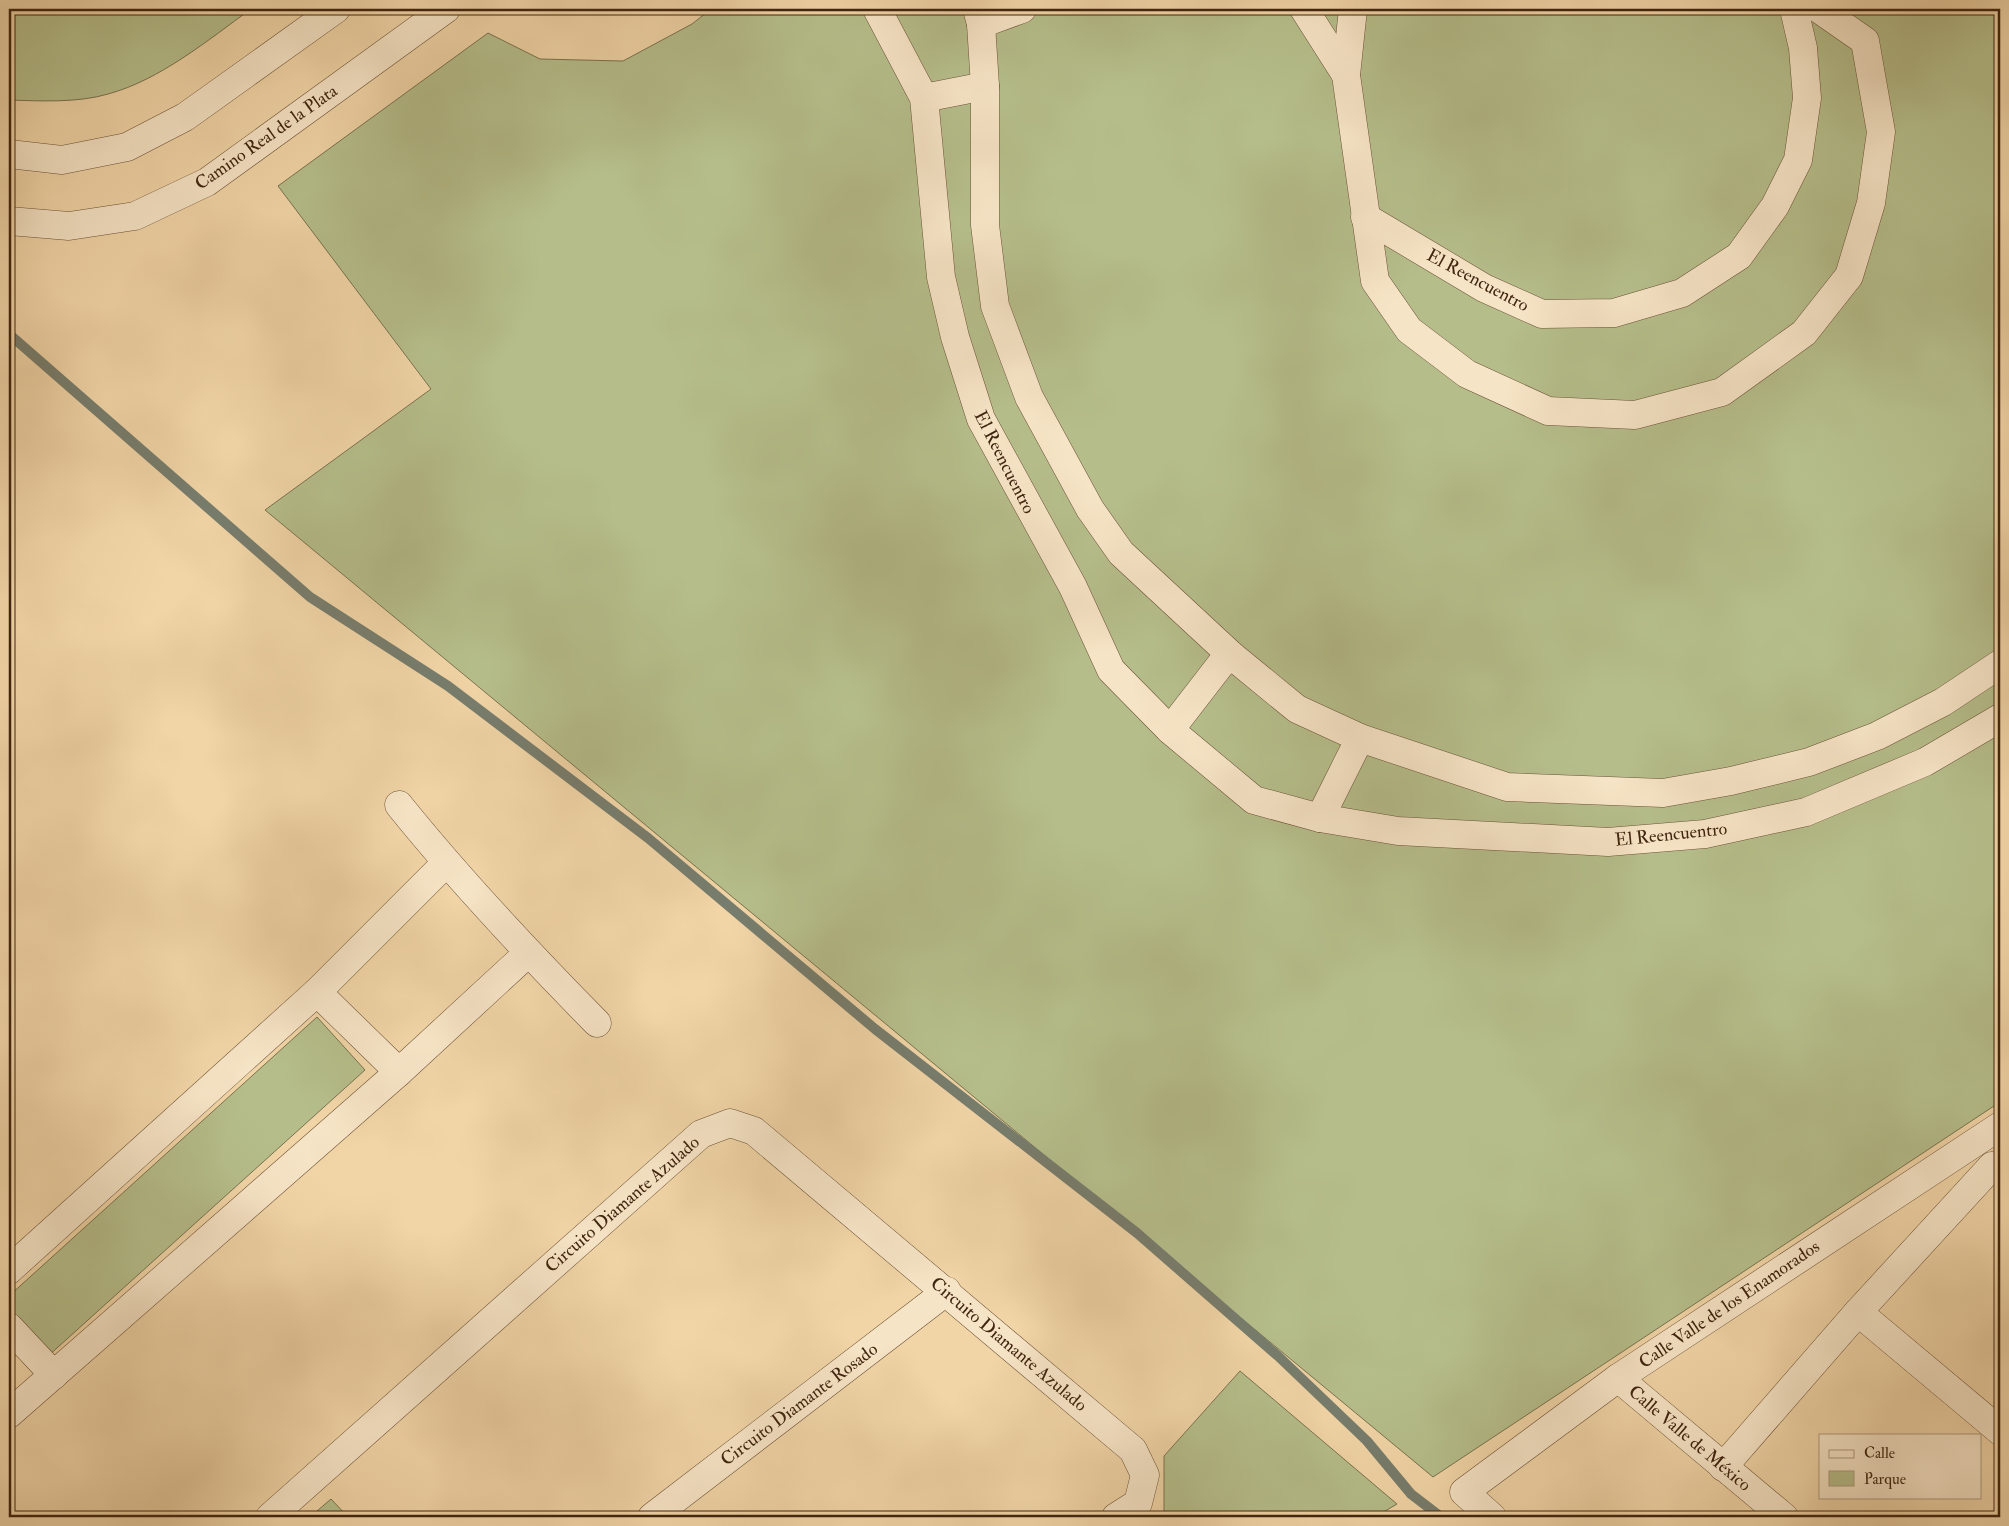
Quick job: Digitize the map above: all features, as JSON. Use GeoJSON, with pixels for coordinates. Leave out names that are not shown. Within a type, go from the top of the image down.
{"type":"FeatureCollection","features":[{"type":"Feature","properties":{"kind":"street"},"geometry":{"type":"LineString","coordinates":[[9,154],[62,160],[127,147],[185,117],[336,9]]}},
{"type":"Feature","properties":{"kind":"street","name":"Camino Real de la Plata"},"geometry":{"type":"LineString","coordinates":[[9,221],[69,226],[135,216],[206,182],[446,9]]}},
{"type":"Feature","properties":{"kind":"street","name":"El Reencuentro"},"geometry":{"type":"LineString","coordinates":[[877,9],[924,98],[941,277],[955,337],[981,419],[1073,587],[1111,670],[1170,730],[1254,800],[1320,818],[1398,831],[1608,842],[1705,834],[1806,812],[1925,762],[2000,718]]}},
{"type":"Feature","properties":{"kind":"street"},"geometry":{"type":"LineString","coordinates":[[1022,9],[979,16],[985,86],[985,225],[995,306],[1029,397],[1090,509],[1120,553],[1231,655],[1297,709],[1360,738],[1507,787],[1568,791],[1663,793],[1731,781],[1809,762],[1877,736],[1943,702],[2000,664]]}},
{"type":"Feature","properties":{"kind":"street"},"geometry":{"type":"LineString","coordinates":[[1304,9],[1346,76]]}},
{"type":"Feature","properties":{"kind":"street"},"geometry":{"type":"LineString","coordinates":[[1353,9],[1346,76],[1365,217],[1376,281],[1409,330],[1467,374],[1548,411],[1635,415],[1722,392],[1804,333],[1849,276],[1871,203],[1881,132],[1865,41],[1819,9]]}},
{"type":"Feature","properties":{"kind":"street","name":"El Reencuentro"},"geometry":{"type":"LineString","coordinates":[[1365,217],[1484,288],[1542,314],[1614,312],[1682,293],[1739,256],[1775,206],[1798,160],[1807,98],[1803,48],[1794,9]]}},
{"type":"Feature","properties":{"kind":"street"},"geometry":{"type":"LineString","coordinates":[[924,98],[985,86]]}},
{"type":"Feature","properties":{"kind":"street"},"geometry":{"type":"LineString","coordinates":[[1170,730],[1221,664],[1231,655]]}},
{"type":"Feature","properties":{"kind":"street"},"geometry":{"type":"LineString","coordinates":[[1320,818],[1360,738]]}},
{"type":"Feature","properties":{"kind":"street"},"geometry":{"type":"LineString","coordinates":[[399,805],[446,863],[528,953],[597,1023]]}},
{"type":"Feature","properties":{"kind":"street"},"geometry":{"type":"LineString","coordinates":[[9,1270],[316,992],[446,863]]}},
{"type":"Feature","properties":{"kind":"street"},"geometry":{"type":"LineString","coordinates":[[9,1414],[399,1072],[528,953]]}},
{"type":"Feature","properties":{"kind":"street"},"geometry":{"type":"LineString","coordinates":[[316,992],[399,1072]]}},
{"type":"Feature","properties":{"kind":"street","name":"Circuito Diamante Azulado"},"geometry":{"type":"LineString","coordinates":[[270,1517],[701,1134],[730,1123],[754,1130],[1133,1450],[1145,1475],[1138,1503],[1116,1517]]}},
{"type":"Feature","properties":{"kind":"street","name":"Calle Valle de los Enamorados"},"geometry":{"type":"LineString","coordinates":[[1492,1517],[1464,1492],[1618,1378],[2000,1126]]}},
{"type":"Feature","properties":{"kind":"street"},"geometry":{"type":"LineString","coordinates":[[1723,1467],[1858,1312],[1996,1169],[1967,1146]]}},
{"type":"Feature","properties":{"kind":"street","name":"Circuito Diamante Rosado"},"geometry":{"type":"LineString","coordinates":[[652,1517],[947,1291]]}},
{"type":"Feature","properties":{"kind":"street"},"geometry":{"type":"LineString","coordinates":[[1858,1312],[2000,1431]]}},
{"type":"Feature","properties":{"kind":"street"},"geometry":{"type":"LineString","coordinates":[[9,1327],[54,1376]]}},
{"type":"Feature","properties":{"kind":"street","name":"Calle Valle de México"},"geometry":{"type":"LineString","coordinates":[[1618,1378],[1784,1517]]}},
{"type":"Feature","properties":{"kind":"green space"},"geometry":{"type":"Polygon","coordinates":[[[9,9],[251,9],[183,58],[127,88],[84,99],[46,101],[9,100],[9,9]]]}},
{"type":"Feature","properties":{"kind":"green space"},"geometry":{"type":"Polygon","coordinates":[[[711,9],[2000,9],[2000,1102],[1433,1477],[265,510],[431,389],[278,186],[488,33],[540,59],[623,61],[692,24],[711,9]]]}},
{"type":"Feature","properties":{"kind":"green space"},"geometry":{"type":"Polygon","coordinates":[[[317,1017],[365,1070],[47,1357],[9,1315],[9,1296],[317,1017]]]}},
{"type":"Feature","properties":{"kind":"green space"},"geometry":{"type":"Polygon","coordinates":[[[1240,1371],[1397,1504],[1375,1517],[1169,1517],[1164,1510],[1164,1456],[1240,1371]]]}},
{"type":"Feature","properties":{"kind":"green space"},"geometry":{"type":"Polygon","coordinates":[[[331,1499],[348,1517],[310,1517],[331,1499]]]}},
{"type":"Feature","properties":{"kind":"waterway"},"geometry":{"type":"LineString","coordinates":[[9,334],[310,597],[448,686],[648,838],[875,1029],[1137,1233],[1278,1356],[1367,1441],[1411,1494],[1441,1517]]}}]}
